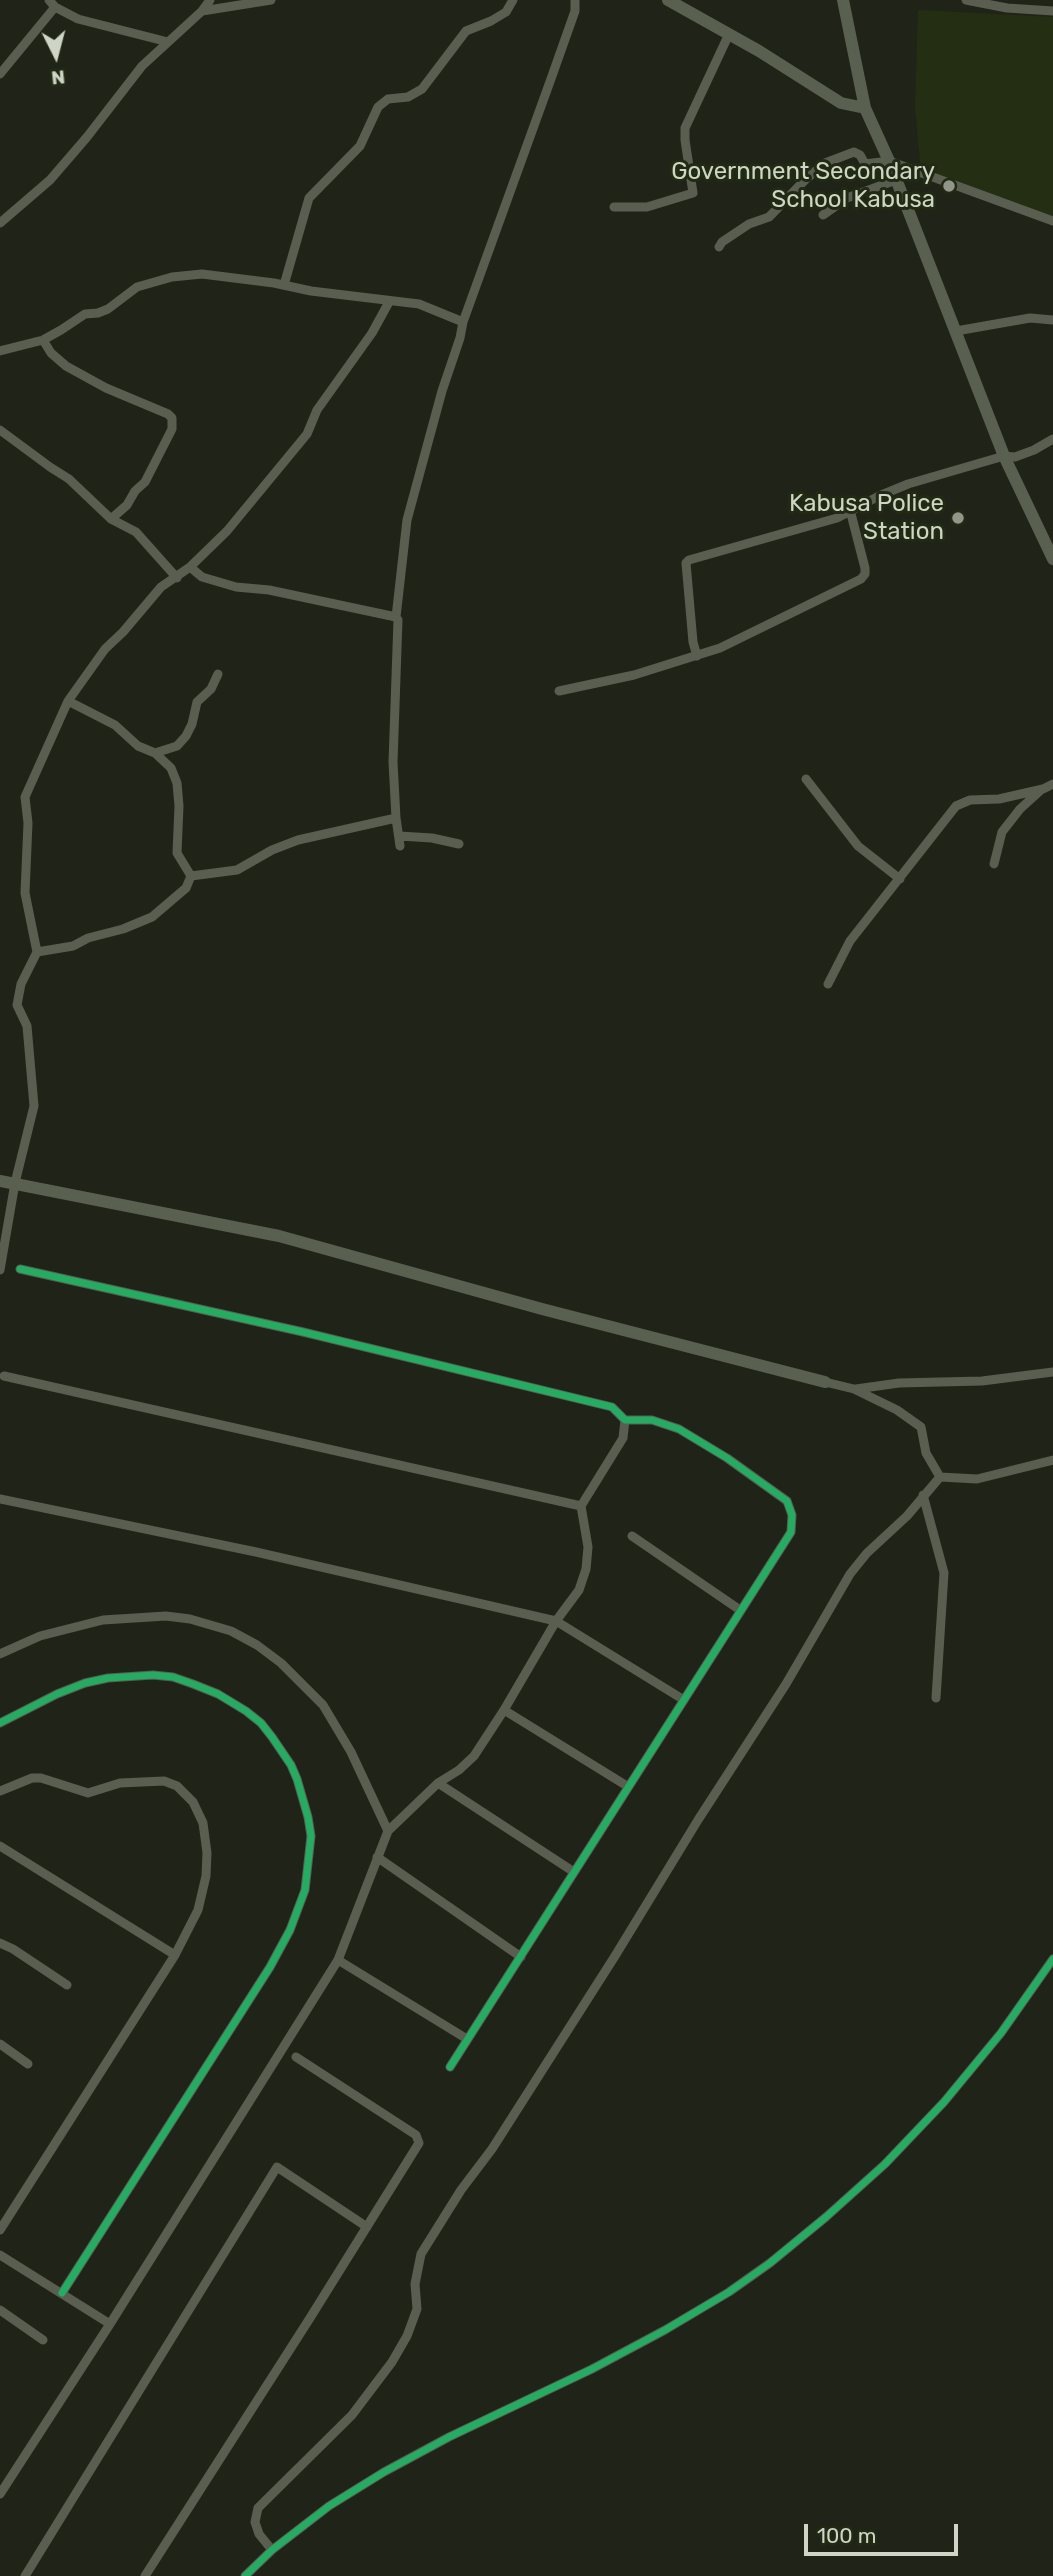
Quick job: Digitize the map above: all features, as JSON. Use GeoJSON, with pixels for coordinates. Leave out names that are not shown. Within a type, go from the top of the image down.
{"type":"FeatureCollection","features":[{"type":"Feature","properties":{"kind":"main road"},"geometry":{"type":"LineString","coordinates":[[843,0],[865,108],[889,161],[1004,456],[1053,559]]}},
{"type":"Feature","properties":{"kind":"main road"},"geometry":{"type":"LineString","coordinates":[[671,1],[841,103],[865,108]]}},
{"type":"Feature","properties":{"kind":"main road"},"geometry":{"type":"LineString","coordinates":[[0,1181],[279,1236],[542,1309],[825,1382]]}},
{"type":"Feature","properties":{"kind":"street"},"geometry":{"type":"LineString","coordinates":[[0,223],[50,180],[142,66],[202,12],[210,0]]}},
{"type":"Feature","properties":{"kind":"street"},"geometry":{"type":"LineString","coordinates":[[202,12],[271,0]]}},
{"type":"Feature","properties":{"kind":"street"},"geometry":{"type":"LineString","coordinates":[[284,285],[309,198],[360,146],[378,107],[388,99],[408,97],[422,89],[466,31],[506,12],[513,0]]}},
{"type":"Feature","properties":{"kind":"street"},"geometry":{"type":"LineString","coordinates":[[459,845],[432,838],[400,841],[396,818],[393,762],[396,617],[407,520],[463,322],[561,52],[575,11],[575,0]]}},
{"type":"Feature","properties":{"kind":"street"},"geometry":{"type":"LineString","coordinates":[[966,0],[1007,8],[1053,11]]}},
{"type":"Feature","properties":{"kind":"street"},"geometry":{"type":"LineString","coordinates":[[0,74],[52,4],[78,19],[168,43]]}},
{"type":"Feature","properties":{"kind":"street"},"geometry":{"type":"LineString","coordinates":[[614,207],[647,207],[694,193],[685,128],[729,34]]}},
{"type":"Feature","properties":{"kind":"street"},"geometry":{"type":"LineString","coordinates":[[719,247],[749,223],[769,217],[804,180],[825,163],[854,152],[860,155],[865,164],[889,161],[1053,220]]}},
{"type":"Feature","properties":{"kind":"street"},"geometry":{"type":"LineString","coordinates":[[823,215],[847,198],[896,180]]}},
{"type":"Feature","properties":{"kind":"street"},"geometry":{"type":"LineString","coordinates":[[0,351],[43,340],[85,314],[107,309],[137,288],[156,281],[202,274],[389,302],[419,304],[463,322]]}},
{"type":"Feature","properties":{"kind":"street"},"geometry":{"type":"LineString","coordinates":[[0,1270],[15,1183],[34,1106],[27,1026],[17,1005],[18,994],[37,953],[25,893],[28,822],[25,797],[68,701],[105,649],[161,587],[190,567],[227,531],[307,434],[317,410],[372,334],[389,302]]}},
{"type":"Feature","properties":{"kind":"street"},"geometry":{"type":"LineString","coordinates":[[956,331],[1030,318],[1053,320]]}},
{"type":"Feature","properties":{"kind":"street"},"geometry":{"type":"LineString","coordinates":[[43,340],[51,353],[66,366],[172,418],[172,429],[152,471],[127,505],[111,519]]}},
{"type":"Feature","properties":{"kind":"street"},"geometry":{"type":"LineString","coordinates":[[0,430],[69,479],[111,519],[144,539],[177,578]]}},
{"type":"Feature","properties":{"kind":"street"},"geometry":{"type":"LineString","coordinates":[[697,656],[693,642],[686,564],[688,560],[837,518],[908,484],[1004,456],[1015,457],[1053,439]]}},
{"type":"Feature","properties":{"kind":"street"},"geometry":{"type":"LineString","coordinates":[[559,691],[634,675],[720,648],[861,579],[865,575],[865,568],[850,510]]}},
{"type":"Feature","properties":{"kind":"street"},"geometry":{"type":"LineString","coordinates":[[190,567],[202,576],[236,587],[269,590],[396,617]]}},
{"type":"Feature","properties":{"kind":"street"},"geometry":{"type":"LineString","coordinates":[[155,753],[177,746],[186,736],[197,702],[211,689],[218,674]]}},
{"type":"Feature","properties":{"kind":"street"},"geometry":{"type":"LineString","coordinates":[[68,701],[115,725],[138,746],[155,753],[171,768],[177,783],[179,806],[177,853],[191,876]]}},
{"type":"Feature","properties":{"kind":"street"},"geometry":{"type":"LineString","coordinates":[[806,779],[858,846],[900,879]]}},
{"type":"Feature","properties":{"kind":"street"},"geometry":{"type":"LineString","coordinates":[[994,864],[1002,832],[1020,809],[1053,783]]}},
{"type":"Feature","properties":{"kind":"street"},"geometry":{"type":"LineString","coordinates":[[828,984],[850,941],[956,806],[963,802],[999,799],[1043,789]]}},
{"type":"Feature","properties":{"kind":"street"},"geometry":{"type":"LineString","coordinates":[[191,876],[237,870],[272,850],[298,840],[396,818]]}},
{"type":"Feature","properties":{"kind":"street"},"geometry":{"type":"LineString","coordinates":[[37,953],[73,946],[88,938],[123,929],[152,917],[186,887],[191,876]]}},
{"type":"Feature","properties":{"kind":"street"},"geometry":{"type":"LineString","coordinates":[[20,1269],[303,1332],[612,1407],[625,1420],[652,1420],[679,1429],[727,1458],[788,1501],[792,1515],[791,1532],[450,2067]]}},
{"type":"Feature","properties":{"kind":"street"},"geometry":{"type":"LineString","coordinates":[[854,1389],[899,1383],[982,1381],[1053,1372]]}},
{"type":"Feature","properties":{"kind":"street"},"geometry":{"type":"LineString","coordinates":[[4,1376],[581,1506]]}},
{"type":"Feature","properties":{"kind":"street"},"geometry":{"type":"LineString","coordinates":[[825,1382],[854,1389],[897,1410],[920,1427],[926,1453],[940,1477]]}},
{"type":"Feature","properties":{"kind":"street"},"geometry":{"type":"LineString","coordinates":[[0,2494],[338,1960],[388,1831],[438,1783],[459,1770],[474,1756],[556,1620],[579,1590],[589,1548],[581,1506],[623,1438],[625,1420]]}},
{"type":"Feature","properties":{"kind":"street"},"geometry":{"type":"LineString","coordinates":[[940,1477],[977,1479],[1053,1460]]}},
{"type":"Feature","properties":{"kind":"street"},"geometry":{"type":"LineString","coordinates":[[272,2550],[258,2534],[255,2522],[258,2508],[352,2415],[392,2362],[407,2336],[417,2309],[415,2284],[421,2253],[461,2190],[492,2149],[615,1956],[698,1820],[786,1684],[850,1574],[867,1553],[907,1516],[940,1477]]}},
{"type":"Feature","properties":{"kind":"street"},"geometry":{"type":"LineString","coordinates":[[923,1496],[944,1573],[936,1698]]}},
{"type":"Feature","properties":{"kind":"street"},"geometry":{"type":"LineString","coordinates":[[0,1499],[256,1552],[556,1620],[684,1700]]}},
{"type":"Feature","properties":{"kind":"street"},"geometry":{"type":"LineString","coordinates":[[632,1536],[740,1610]]}},
{"type":"Feature","properties":{"kind":"street"},"geometry":{"type":"LineString","coordinates":[[0,1654],[40,1636],[103,1620],[166,1616],[190,1619],[231,1631],[257,1645],[281,1663],[323,1705],[351,1752],[388,1831]]}},
{"type":"Feature","properties":{"kind":"street"},"geometry":{"type":"LineString","coordinates":[[0,1723],[57,1694],[85,1683],[108,1678],[153,1675],[173,1677],[193,1684],[218,1694],[261,1723],[292,1765],[303,1797],[311,1836],[305,1890],[290,1930],[270,1967],[62,2293]]}},
{"type":"Feature","properties":{"kind":"street"},"geometry":{"type":"LineString","coordinates":[[504,1710],[627,1786]]}},
{"type":"Feature","properties":{"kind":"street"},"geometry":{"type":"LineString","coordinates":[[0,1791],[32,1778],[41,1778],[88,1793],[120,1783],[164,1781],[177,1786],[194,1802],[202,1823],[207,1853],[198,1910],[175,1955],[0,2230]]}},
{"type":"Feature","properties":{"kind":"street"},"geometry":{"type":"LineString","coordinates":[[438,1783],[574,1872]]}},
{"type":"Feature","properties":{"kind":"street"},"geometry":{"type":"LineString","coordinates":[[0,1846],[175,1955]]}},
{"type":"Feature","properties":{"kind":"street"},"geometry":{"type":"LineString","coordinates":[[377,1857],[521,1956]]}},
{"type":"Feature","properties":{"kind":"street"},"geometry":{"type":"LineString","coordinates":[[0,1943],[67,1985]]}},
{"type":"Feature","properties":{"kind":"street"},"geometry":{"type":"LineString","coordinates":[[245,2576],[272,2550],[329,2505],[384,2472],[449,2437],[653,2337],[729,2292],[770,2263],[885,2164],[944,2102],[1001,2033],[1053,1959]]}},
{"type":"Feature","properties":{"kind":"street"},"geometry":{"type":"LineString","coordinates":[[338,1960],[467,2039]]}},
{"type":"Feature","properties":{"kind":"street"},"geometry":{"type":"LineString","coordinates":[[0,2044],[28,2064]]}},
{"type":"Feature","properties":{"kind":"street"},"geometry":{"type":"LineString","coordinates":[[145,2576],[419,2143],[419,2139],[296,2057]]}},
{"type":"Feature","properties":{"kind":"street"},"geometry":{"type":"LineString","coordinates":[[25,2576],[277,2167],[367,2227]]}},
{"type":"Feature","properties":{"kind":"street"},"geometry":{"type":"LineString","coordinates":[[0,2255],[110,2324]]}},
{"type":"Feature","properties":{"kind":"street"},"geometry":{"type":"LineString","coordinates":[[0,2310],[43,2340]]}},
{"type":"Feature","properties":{"kind":"shaded area"},"geometry":{"type":"Polygon","coordinates":[[[918,10],[1053,17],[1053,221],[921,172],[915,108],[918,10]]]}},
{"type":"Feature","properties":{"kind":"cycle path"},"geometry":{"type":"LineString","coordinates":[[20,1269],[303,1332],[612,1407],[625,1420],[652,1420],[679,1429],[727,1458],[787,1501],[792,1515],[791,1532],[450,2067]]}},
{"type":"Feature","properties":{"kind":"cycle path"},"geometry":{"type":"LineString","coordinates":[[0,1723],[57,1694],[85,1683],[108,1678],[153,1675],[173,1677],[193,1684],[218,1694],[246,1711],[261,1723],[272,1737],[297,1779],[311,1836],[305,1890],[290,1930],[270,1967],[62,2293]]}},
{"type":"Feature","properties":{"kind":"cycle path"},"geometry":{"type":"LineString","coordinates":[[245,2576],[272,2550],[329,2506],[384,2472],[665,2330],[729,2292],[770,2263],[885,2164],[944,2102],[1001,2033],[1053,1959]]}},
{"type":"Feature","properties":{"kind":"place","name":"Government Secondary School Kabusa"},"geometry":{"type":"Point","coordinates":[949,186]}},
{"type":"Feature","properties":{"kind":"place","name":"Kabusa Police Station"},"geometry":{"type":"Point","coordinates":[958,518]}}]}
